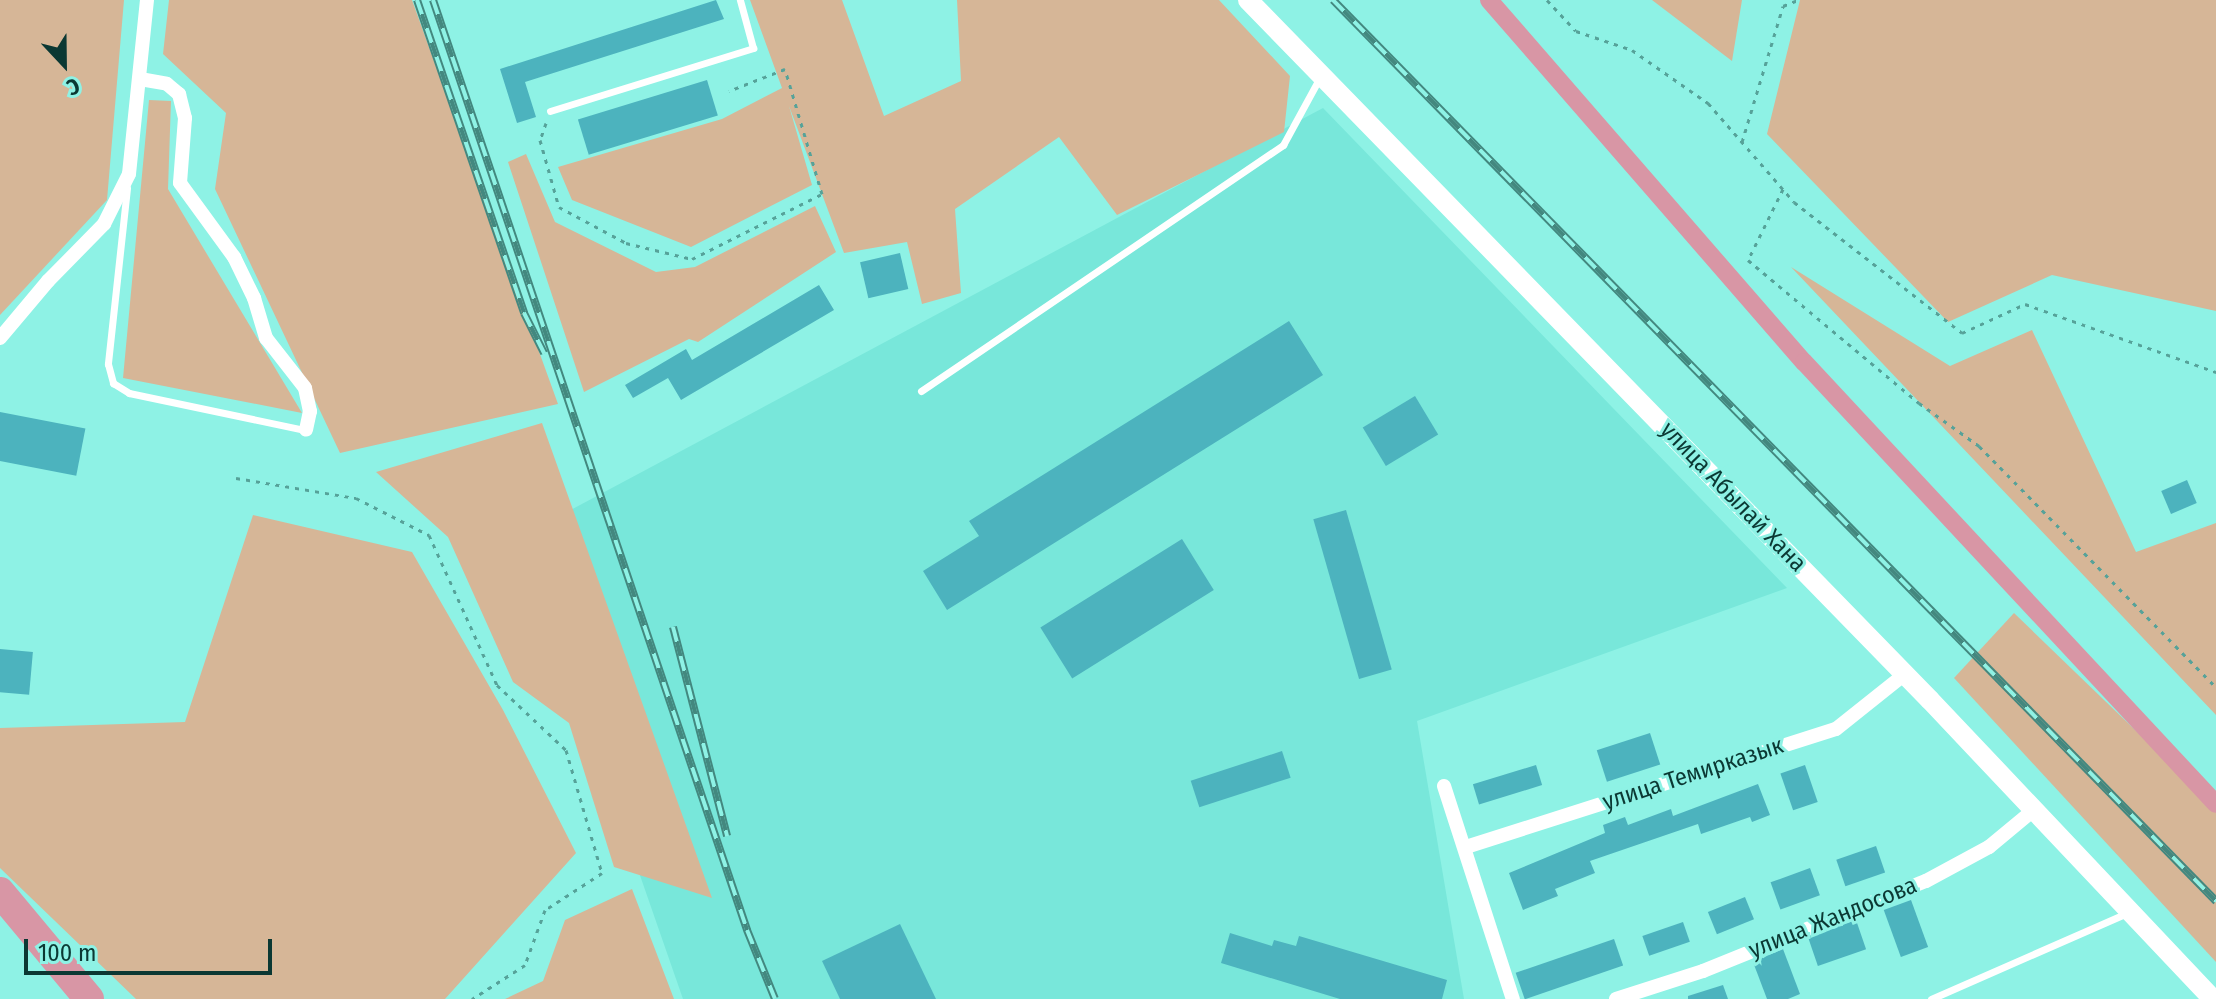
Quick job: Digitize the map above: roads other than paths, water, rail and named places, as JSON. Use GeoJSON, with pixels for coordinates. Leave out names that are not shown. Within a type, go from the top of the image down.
{"type":"FeatureCollection","features":[{"type":"Feature","properties":{"kind":"main road","name":"улица Абылай Хана"},"geometry":{"type":"LineString","coordinates":[[1248,0],[1905,674],[2213,999]]}},
{"type":"Feature","properties":{"kind":"street"},"geometry":{"type":"LineString","coordinates":[[2,332],[104,224],[129,174],[147,0]]}},
{"type":"Feature","properties":{"kind":"street"},"geometry":{"type":"LineString","coordinates":[[140,79],[167,84],[179,94],[185,118],[180,183],[234,257],[254,298],[266,338],[305,388],[310,411],[306,430]]}},
{"type":"Feature","properties":{"kind":"street","name":"улица Темирказык"},"geometry":{"type":"LineString","coordinates":[[1466,847],[1836,729],[1905,674]]}},
{"type":"Feature","properties":{"kind":"street"},"geometry":{"type":"LineString","coordinates":[[1444,786],[1513,999]]}},
{"type":"Feature","properties":{"kind":"street","name":"улица Жандосова"},"geometry":{"type":"LineString","coordinates":[[1616,999],[1703,971],[1926,881],[1989,847],[2035,809]]}},
{"type":"Feature","properties":{"kind":"lane"},"geometry":{"type":"LineString","coordinates":[[550,111],[753,48],[740,0]]}},
{"type":"Feature","properties":{"kind":"lane"},"geometry":{"type":"LineString","coordinates":[[921,391],[1283,145],[1321,75]]}},
{"type":"Feature","properties":{"kind":"lane"},"geometry":{"type":"LineString","coordinates":[[129,174],[108,364],[113,383],[129,393],[306,430]]}},
{"type":"Feature","properties":{"kind":"lane"},"geometry":{"type":"LineString","coordinates":[[1931,999],[2131,911]]}},
{"type":"Feature","properties":{"kind":"waterway"},"geometry":{"type":"LineString","coordinates":[[1489,0],[1804,362],[2216,804]]}},
{"type":"Feature","properties":{"kind":"waterway"},"geometry":{"type":"LineString","coordinates":[[0,892],[89,999]]}},
{"type":"Feature","properties":{"kind":"railway"},"geometry":{"type":"LineString","coordinates":[[417,0],[524,313],[544,353]]}},
{"type":"Feature","properties":{"kind":"railway"},"geometry":{"type":"LineString","coordinates":[[433,0],[747,930],[775,999]]}},
{"type":"Feature","properties":{"kind":"railway"},"geometry":{"type":"LineString","coordinates":[[1333,0],[2216,901]]}},
{"type":"Feature","properties":{"kind":"railway"},"geometry":{"type":"LineString","coordinates":[[673,627],[727,836]]}}]}
